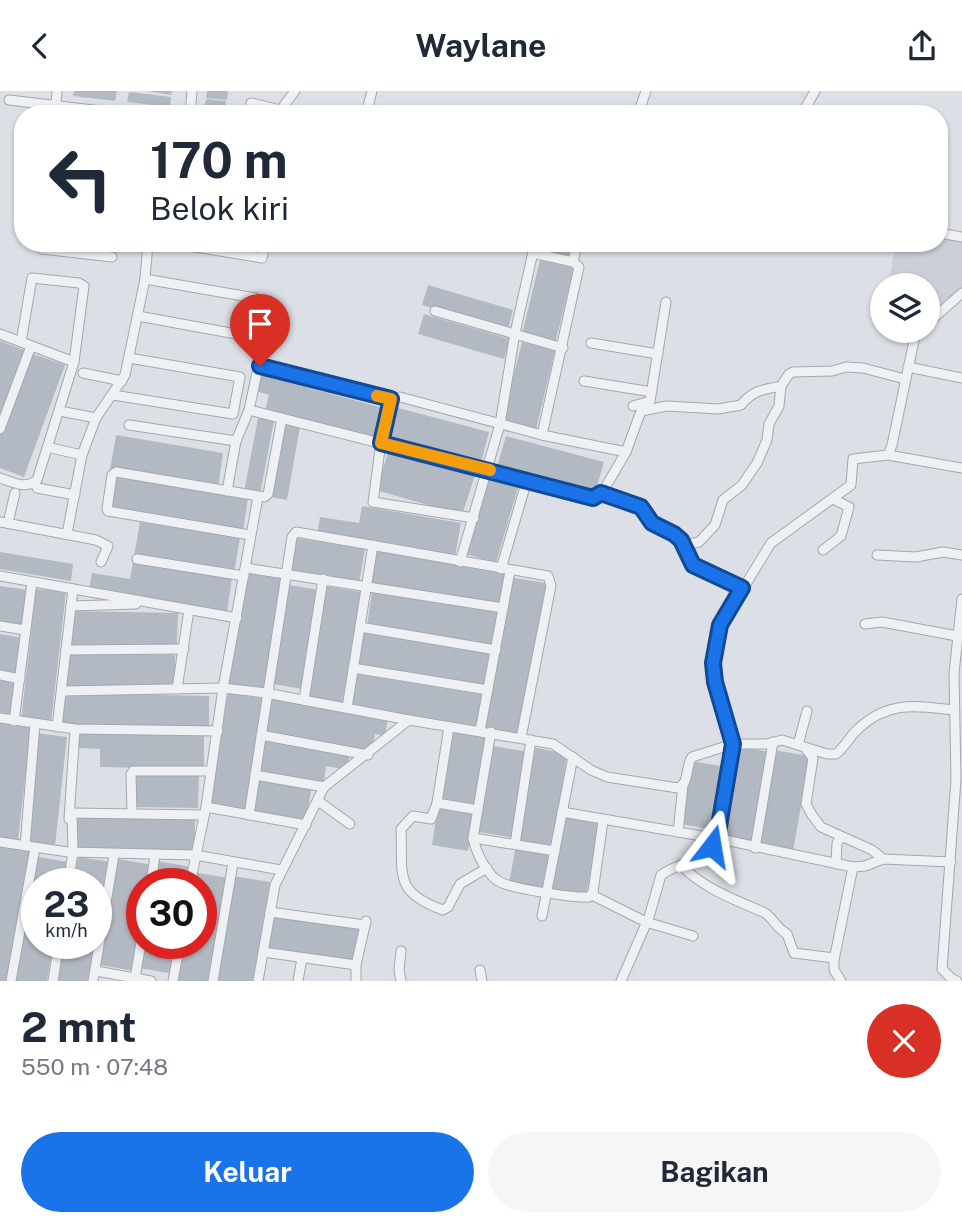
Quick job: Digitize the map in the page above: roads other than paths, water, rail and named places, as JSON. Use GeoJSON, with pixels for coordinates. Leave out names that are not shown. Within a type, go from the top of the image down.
{"type":"FeatureCollection","features":[{"type":"Feature","properties":{"kind":"street"},"geometry":{"type":"LineString","coordinates":[[284,105],[295,91]]}},
{"type":"Feature","properties":{"kind":"street"},"geometry":{"type":"LineString","coordinates":[[9,100],[35,105]]}},
{"type":"Feature","properties":{"kind":"street"},"geometry":{"type":"LineString","coordinates":[[251,103],[257,105]]}},
{"type":"Feature","properties":{"kind":"street"},"geometry":{"type":"LineString","coordinates":[[68,252],[112,257]]}},
{"type":"Feature","properties":{"kind":"street"},"geometry":{"type":"LineString","coordinates":[[67,534],[82,455],[96,418],[125,375],[145,279],[147,252]]}},
{"type":"Feature","properties":{"kind":"street"},"geometry":{"type":"LineString","coordinates":[[226,252],[262,258],[263,252]]}},
{"type":"Feature","properties":{"kind":"street"},"geometry":{"type":"LineString","coordinates":[[460,562],[500,424],[515,333],[533,252]]}},
{"type":"Feature","properties":{"kind":"street"},"geometry":{"type":"LineString","coordinates":[[542,435],[579,273],[579,267],[573,262],[545,252]]}},
{"type":"Feature","properties":{"kind":"street"},"geometry":{"type":"LineString","coordinates":[[573,262],[576,252]]}},
{"type":"Feature","properties":{"kind":"street"},"geometry":{"type":"LineString","coordinates":[[0,429],[26,344],[32,278],[79,283],[84,286],[85,294],[74,362],[37,480],[30,486],[24,486],[0,478]]}},
{"type":"Feature","properties":{"kind":"street"},"geometry":{"type":"LineString","coordinates":[[138,316],[247,336],[255,298],[145,279]]}},
{"type":"Feature","properties":{"kind":"street"},"geometry":{"type":"LineString","coordinates":[[940,312],[962,293]]}},
{"type":"Feature","properties":{"kind":"street"},"geometry":{"type":"LineString","coordinates":[[633,405],[650,401],[666,302]]}},
{"type":"Feature","properties":{"kind":"street"},"geometry":{"type":"LineString","coordinates":[[435,311],[563,348]]}},
{"type":"Feature","properties":{"kind":"street"},"geometry":{"type":"LineString","coordinates":[[0,334],[74,362]]}},
{"type":"Feature","properties":{"kind":"street"},"geometry":{"type":"LineString","coordinates":[[591,343],[658,354]]}},
{"type":"Feature","properties":{"kind":"street"},"geometry":{"type":"LineString","coordinates":[[888,455],[915,343]]}},
{"type":"Feature","properties":{"kind":"street"},"geometry":{"type":"LineString","coordinates":[[113,395],[233,414],[240,377],[129,358]]}},
{"type":"Feature","properties":{"kind":"street"},"geometry":{"type":"LineString","coordinates":[[227,491],[236,441],[249,409],[258,368],[262,365],[391,399],[400,397],[542,435],[626,452]]}},
{"type":"Feature","properties":{"kind":"street"},"geometry":{"type":"LineString","coordinates":[[683,545],[699,542],[715,525],[723,501],[742,485],[757,463],[767,440],[769,424],[779,406],[781,386],[793,372],[832,371],[846,367],[884,372],[905,379]]}},
{"type":"Feature","properties":{"kind":"street"},"geometry":{"type":"LineString","coordinates":[[908,367],[962,377]]}},
{"type":"Feature","properties":{"kind":"street"},"geometry":{"type":"LineString","coordinates":[[83,373],[122,381]]}},
{"type":"Feature","properties":{"kind":"street"},"geometry":{"type":"LineString","coordinates":[[584,381],[652,392]]}},
{"type":"Feature","properties":{"kind":"street"},"geometry":{"type":"LineString","coordinates":[[249,409],[593,498],[601,493],[626,452],[641,411],[667,406],[718,409],[741,405],[746,398],[762,389],[781,386]]}},
{"type":"Feature","properties":{"kind":"street"},"geometry":{"type":"LineString","coordinates":[[631,435],[636,389]]}},
{"type":"Feature","properties":{"kind":"street"},"geometry":{"type":"LineString","coordinates":[[391,399],[381,443],[373,502],[474,518]]}},
{"type":"Feature","properties":{"kind":"street"},"geometry":{"type":"LineString","coordinates":[[65,412],[96,418]]}},
{"type":"Feature","properties":{"kind":"street"},"geometry":{"type":"LineString","coordinates":[[250,535],[107,510],[112,475],[116,472],[258,497],[268,495],[282,418]]}},
{"type":"Feature","properties":{"kind":"street"},"geometry":{"type":"LineString","coordinates":[[129,425],[236,441]]}},
{"type":"Feature","properties":{"kind":"street"},"geometry":{"type":"LineString","coordinates":[[51,448],[82,455]]}},
{"type":"Feature","properties":{"kind":"street"},"geometry":{"type":"LineString","coordinates":[[823,550],[841,536],[853,491],[853,459],[888,455],[962,468]]}},
{"type":"Feature","properties":{"kind":"street"},"geometry":{"type":"LineString","coordinates":[[480,731],[503,608],[505,570],[527,480]]}},
{"type":"Feature","properties":{"kind":"street"},"geometry":{"type":"LineString","coordinates":[[621,981],[662,875],[710,850],[717,838],[733,744],[715,682],[713,663],[720,625],[763,554],[779,536],[848,488],[852,481]]}},
{"type":"Feature","properties":{"kind":"street"},"geometry":{"type":"LineString","coordinates":[[37,488],[75,495]]}},
{"type":"Feature","properties":{"kind":"street"},"geometry":{"type":"LineString","coordinates":[[15,493],[4,522],[96,540],[107,546],[101,562]]}},
{"type":"Feature","properties":{"kind":"street"},"geometry":{"type":"LineString","coordinates":[[601,493],[641,507],[652,523],[674,534],[693,565],[742,588]]}},
{"type":"Feature","properties":{"kind":"street"},"geometry":{"type":"LineString","coordinates":[[193,868],[205,811],[223,688],[258,497]]}},
{"type":"Feature","properties":{"kind":"street"},"geometry":{"type":"LineString","coordinates":[[833,499],[849,507]]}},
{"type":"Feature","properties":{"kind":"street"},"geometry":{"type":"LineString","coordinates":[[249,815],[266,692],[288,574],[292,537],[296,532],[548,576],[552,582],[526,739],[515,844]]}},
{"type":"Feature","properties":{"kind":"street"},"geometry":{"type":"LineString","coordinates":[[347,708],[373,545]]}},
{"type":"Feature","properties":{"kind":"street"},"geometry":{"type":"LineString","coordinates":[[877,555],[916,557],[943,552],[962,555]]}},
{"type":"Feature","properties":{"kind":"street"},"geometry":{"type":"LineString","coordinates":[[137,559],[245,572],[288,574],[503,608]]}},
{"type":"Feature","properties":{"kind":"street"},"geometry":{"type":"LineString","coordinates":[[0,576],[237,618]]}},
{"type":"Feature","properties":{"kind":"street"},"geometry":{"type":"LineString","coordinates":[[304,700],[323,579]]}},
{"type":"Feature","properties":{"kind":"street"},"geometry":{"type":"LineString","coordinates":[[14,721],[32,582]]}},
{"type":"Feature","properties":{"kind":"street"},"geometry":{"type":"LineString","coordinates":[[57,727],[73,589]]}},
{"type":"Feature","properties":{"kind":"street"},"geometry":{"type":"LineString","coordinates":[[939,981],[951,862],[957,851],[954,673],[962,599]]}},
{"type":"Feature","properties":{"kind":"street"},"geometry":{"type":"LineString","coordinates":[[71,607],[155,604]]}},
{"type":"Feature","properties":{"kind":"street"},"geometry":{"type":"LineString","coordinates":[[177,689],[190,610]]}},
{"type":"Feature","properties":{"kind":"street"},"geometry":{"type":"LineString","coordinates":[[864,624],[882,622],[957,636]]}},
{"type":"Feature","properties":{"kind":"street"},"geometry":{"type":"LineString","coordinates":[[0,626],[25,630]]}},
{"type":"Feature","properties":{"kind":"street"},"geometry":{"type":"LineString","coordinates":[[360,627],[496,650]]}},
{"type":"Feature","properties":{"kind":"street"},"geometry":{"type":"LineString","coordinates":[[66,650],[184,649]]}},
{"type":"Feature","properties":{"kind":"street"},"geometry":{"type":"LineString","coordinates":[[353,668],[488,690]]}},
{"type":"Feature","properties":{"kind":"street"},"geometry":{"type":"LineString","coordinates":[[0,675],[20,679]]}},
{"type":"Feature","properties":{"kind":"street"},"geometry":{"type":"LineString","coordinates":[[62,691],[223,688],[266,692],[553,744],[591,770],[607,777],[665,787],[678,788],[683,785]]}},
{"type":"Feature","properties":{"kind":"street"},"geometry":{"type":"LineString","coordinates":[[678,832],[683,785],[692,757],[733,744],[782,740],[836,754],[861,726],[891,708],[904,706],[954,710]]}},
{"type":"Feature","properties":{"kind":"street"},"geometry":{"type":"LineString","coordinates":[[798,745],[807,711]]}},
{"type":"Feature","properties":{"kind":"street"},"geometry":{"type":"LineString","coordinates":[[0,718],[75,729],[218,731]]}},
{"type":"Feature","properties":{"kind":"street"},"geometry":{"type":"LineString","coordinates":[[258,981],[275,885],[324,787],[409,720]]}},
{"type":"Feature","properties":{"kind":"street"},"geometry":{"type":"LineString","coordinates":[[11,981],[30,847],[35,724]]}},
{"type":"Feature","properties":{"kind":"street"},"geometry":{"type":"LineString","coordinates":[[449,727],[437,803],[431,818],[413,817],[401,829],[403,880],[408,890],[443,910],[448,907],[460,884],[487,868]]}},
{"type":"Feature","properties":{"kind":"street"},"geometry":{"type":"LineString","coordinates":[[70,852],[75,729]]}},
{"type":"Feature","properties":{"kind":"street"},"geometry":{"type":"LineString","coordinates":[[491,732],[473,838],[487,868],[502,883],[582,897],[592,895],[646,922],[693,936]]}},
{"type":"Feature","properties":{"kind":"street"},"geometry":{"type":"LineString","coordinates":[[261,735],[368,754]]}},
{"type":"Feature","properties":{"kind":"street"},"geometry":{"type":"LineString","coordinates":[[755,848],[773,742]]}},
{"type":"Feature","properties":{"kind":"street"},"geometry":{"type":"LineString","coordinates":[[798,745],[813,756],[806,804],[808,810],[821,827],[872,850],[883,859]]}},
{"type":"Feature","properties":{"kind":"street"},"geometry":{"type":"LineString","coordinates":[[542,916],[573,757]]}},
{"type":"Feature","properties":{"kind":"street"},"geometry":{"type":"LineString","coordinates":[[132,813],[131,774],[134,771],[211,771]]}},
{"type":"Feature","properties":{"kind":"street"},"geometry":{"type":"LineString","coordinates":[[255,775],[324,787]]}},
{"type":"Feature","properties":{"kind":"street"},"geometry":{"type":"LineString","coordinates":[[318,801],[350,824]]}},
{"type":"Feature","properties":{"kind":"street"},"geometry":{"type":"LineString","coordinates":[[437,803],[478,810]]}},
{"type":"Feature","properties":{"kind":"street"},"geometry":{"type":"LineString","coordinates":[[69,868],[72,813],[205,811],[306,825]]}},
{"type":"Feature","properties":{"kind":"street"},"geometry":{"type":"LineString","coordinates":[[562,812],[717,838],[853,867],[883,859],[951,862]]}},
{"type":"Feature","properties":{"kind":"street"},"geometry":{"type":"LineString","coordinates":[[592,895],[603,821]]}},
{"type":"Feature","properties":{"kind":"street"},"geometry":{"type":"LineString","coordinates":[[836,864],[837,843],[841,837]]}},
{"type":"Feature","properties":{"kind":"street"},"geometry":{"type":"LineString","coordinates":[[473,838],[555,851]]}},
{"type":"Feature","properties":{"kind":"street"},"geometry":{"type":"LineString","coordinates":[[0,842],[114,855],[195,855],[281,870]]}},
{"type":"Feature","properties":{"kind":"street"},"geometry":{"type":"LineString","coordinates":[[114,855],[95,976],[151,981]]}},
{"type":"Feature","properties":{"kind":"street"},"geometry":{"type":"LineString","coordinates":[[153,868],[155,855]]}},
{"type":"Feature","properties":{"kind":"street"},"geometry":{"type":"LineString","coordinates":[[213,981],[233,863]]}},
{"type":"Feature","properties":{"kind":"street"},"geometry":{"type":"LineString","coordinates":[[682,866],[696,880],[766,913],[775,927],[787,933],[794,953],[834,958]]}},
{"type":"Feature","properties":{"kind":"street"},"geometry":{"type":"LineString","coordinates":[[841,981],[834,970],[834,958],[853,867]]}},
{"type":"Feature","properties":{"kind":"street"},"geometry":{"type":"LineString","coordinates":[[270,912],[366,922],[356,965],[356,981]]}},
{"type":"Feature","properties":{"kind":"street"},"geometry":{"type":"LineString","coordinates":[[401,951],[401,981]]}},
{"type":"Feature","properties":{"kind":"street"},"geometry":{"type":"LineString","coordinates":[[262,952],[356,965]]}},
{"type":"Feature","properties":{"kind":"street"},"geometry":{"type":"LineString","coordinates":[[298,981],[302,958]]}},
{"type":"Feature","properties":{"kind":"street"},"geometry":{"type":"LineString","coordinates":[[53,981],[56,959]]}},
{"type":"Feature","properties":{"kind":"street"},"geometry":{"type":"LineString","coordinates":[[135,978],[138,959]]}},
{"type":"Feature","properties":{"kind":"street"},"geometry":{"type":"LineString","coordinates":[[173,981],[177,959]]}},
{"type":"Feature","properties":{"kind":"street"},"geometry":{"type":"LineString","coordinates":[[480,969],[482,981]]}},
{"type":"Feature","properties":{"kind":"street"},"geometry":{"type":"LineString","coordinates":[[942,969],[951,979],[957,981]]}}]}
